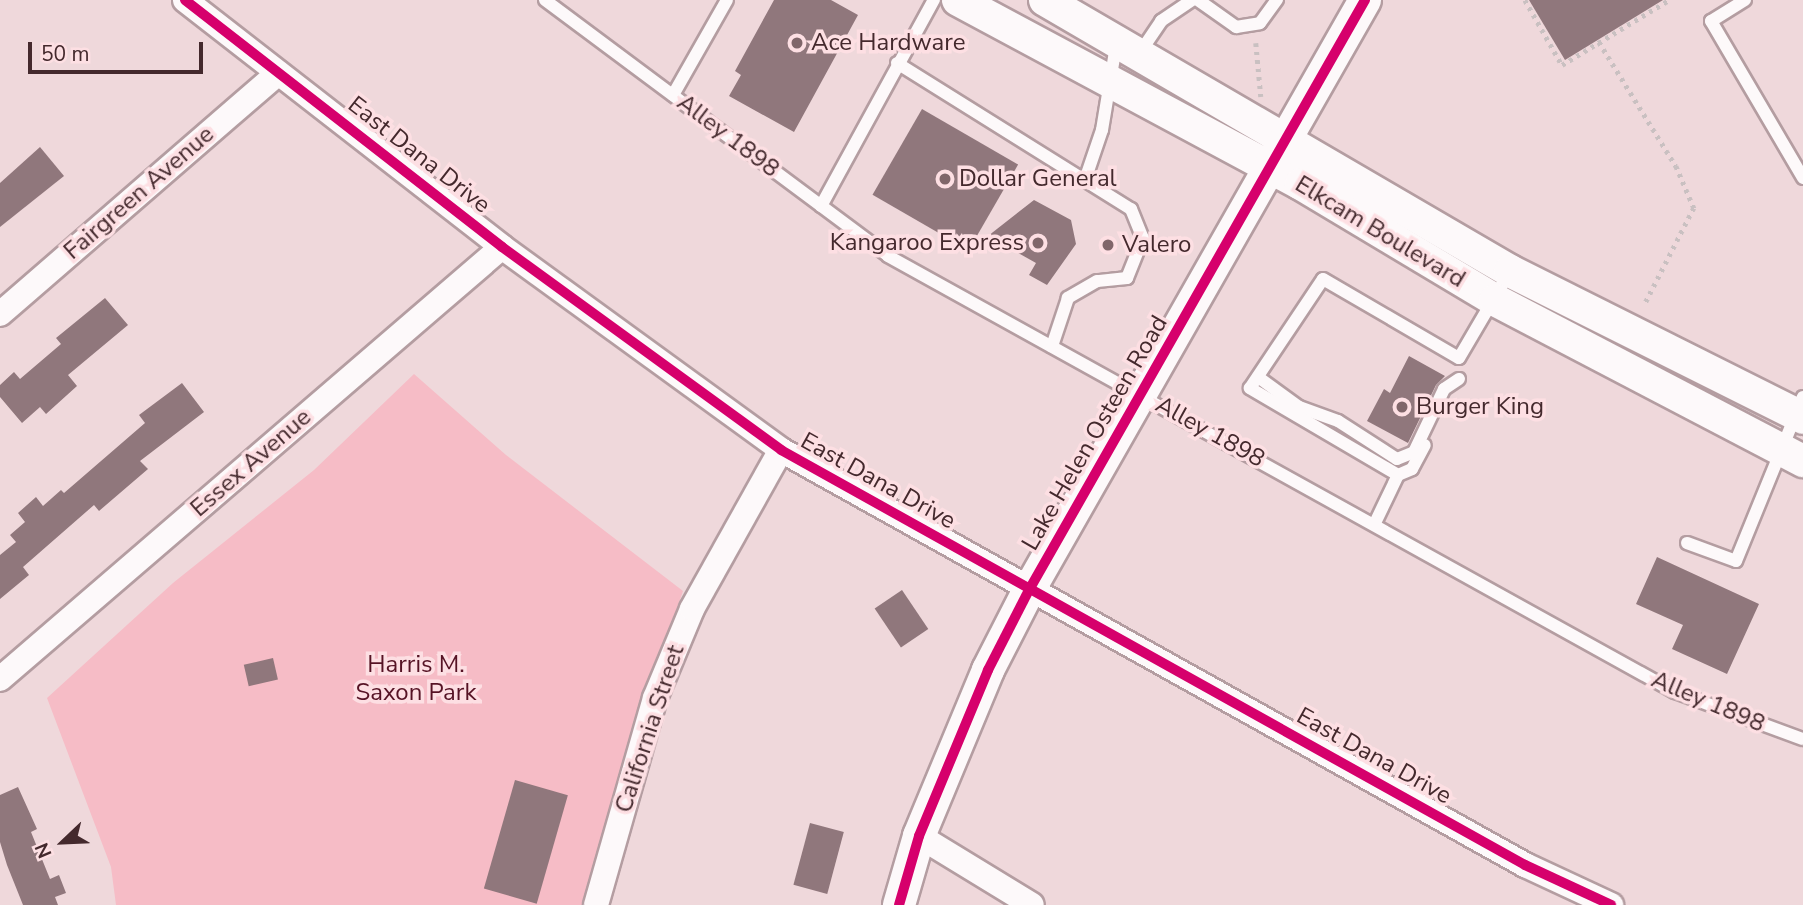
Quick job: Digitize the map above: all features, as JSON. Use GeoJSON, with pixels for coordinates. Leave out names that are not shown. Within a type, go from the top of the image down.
{"type":"FeatureCollection","features":[{"type":"Feature","properties":{"kind":"street","name":"East Dana Drive"},"geometry":{"type":"LineString","coordinates":[[185,0],[502,247],[781,450],[1525,865],[1611,905]]}},
{"type":"Feature","properties":{"kind":"street","name":"Elkcam Boulevard"},"geometry":{"type":"LineString","coordinates":[[958,0],[1110,79],[1495,300],[1791,455]]}},
{"type":"Feature","properties":{"kind":"street","name":"Elkcam Boulevard"},"geometry":{"type":"LineString","coordinates":[[1045,0],[1286,137],[1510,271],[1800,410]]}},
{"type":"Feature","properties":{"kind":"street","name":"Lake Helen Osteen Road"},"geometry":{"type":"LineString","coordinates":[[900,905],[919,836],[988,670],[1029,590],[1143,395],[1357,3]]}},
{"type":"Feature","properties":{"kind":"street","name":"Fairgreen Avenue"},"geometry":{"type":"LineString","coordinates":[[0,314],[278,73]]}},
{"type":"Feature","properties":{"kind":"street","name":"Essex Avenue"},"geometry":{"type":"LineString","coordinates":[[0,679],[502,247]]}},
{"type":"Feature","properties":{"kind":"street","name":"California Street"},"geometry":{"type":"LineString","coordinates":[[596,905],[655,698],[692,609],[781,450]]}},
{"type":"Feature","properties":{"kind":"street"},"geometry":{"type":"LineString","coordinates":[[919,836],[1032,905]]}},
{"type":"Feature","properties":{"kind":"lane","name":"Alley 1898"},"geometry":{"type":"LineString","coordinates":[[545,0],[888,256],[1375,523],[1675,692],[1803,738]]}},
{"type":"Feature","properties":{"kind":"lane"},"geometry":{"type":"LineString","coordinates":[[673,95],[727,0]]}},
{"type":"Feature","properties":{"kind":"lane"},"geometry":{"type":"LineString","coordinates":[[821,206],[897,63],[934,0]]}},
{"type":"Feature","properties":{"kind":"lane"},"geometry":{"type":"LineString","coordinates":[[1086,177],[1102,130],[1110,79],[1128,47],[1192,0]]}},
{"type":"Feature","properties":{"kind":"lane"},"geometry":{"type":"LineString","coordinates":[[1198,0],[1236,27],[1260,23],[1277,0]]}},
{"type":"Feature","properties":{"kind":"lane"},"geometry":{"type":"LineString","coordinates":[[1745,0],[1711,21],[1803,178]]}},
{"type":"Feature","properties":{"kind":"lane"},"geometry":{"type":"LineString","coordinates":[[897,63],[1086,177],[1131,209],[1143,238],[1127,278],[1097,281],[1068,298],[1052,346]]}},
{"type":"Feature","properties":{"kind":"lane"},"geometry":{"type":"LineString","coordinates":[[1375,523],[1398,475],[1412,469],[1459,379],[1459,358],[1510,271]]}},
{"type":"Feature","properties":{"kind":"lane"},"geometry":{"type":"LineString","coordinates":[[1398,475],[1251,388],[1323,279],[1459,358]]}},
{"type":"Feature","properties":{"kind":"lane"},"geometry":{"type":"LineString","coordinates":[[1258,377],[1299,407],[1338,421],[1397,459],[1414,452],[1444,389],[1459,379]]}},
{"type":"Feature","properties":{"kind":"lane"},"geometry":{"type":"LineString","coordinates":[[1688,542],[1736,561],[1791,455],[1800,410]]}},
{"type":"Feature","properties":{"kind":"path"},"geometry":{"type":"LineString","coordinates":[[1525,0],[1562,65],[1669,0]]}},
{"type":"Feature","properties":{"kind":"path"},"geometry":{"type":"LineString","coordinates":[[1599,42],[1676,166],[1694,208],[1646,302]]}},
{"type":"Feature","properties":{"kind":"path"},"geometry":{"type":"LineString","coordinates":[[1256,43],[1262,101]]}},
{"type":"Feature","properties":{"kind":"green space","name":"Harris M. Saxon Park"},"geometry":{"type":"Polygon","coordinates":[[[414,374],[506,455],[683,591],[626,761],[585,905],[116,905],[111,867],[47,698],[173,583],[314,470],[414,374]]]}},
{"type":"Feature","properties":{"kind":"building","name":"Ace Hardware"},"geometry":{"type":"Polygon","coordinates":[[[774,0],[831,0],[858,15],[794,132],[729,96],[741,75],[735,71],[774,0]]]}},
{"type":"Feature","properties":{"kind":"building"},"geometry":{"type":"Polygon","coordinates":[[[1529,0],[1663,0],[1565,60],[1529,0]]]}},
{"type":"Feature","properties":{"kind":"building","name":"Dollar General"},"geometry":{"type":"Polygon","coordinates":[[[922,109],[1018,164],[969,250],[872,195],[922,109]]]}},
{"type":"Feature","properties":{"kind":"building"},"geometry":{"type":"Polygon","coordinates":[[[40,147],[64,176],[0,227],[0,183],[40,147]]]}},
{"type":"Feature","properties":{"kind":"building","name":"Kangaroo Express"},"geometry":{"type":"Polygon","coordinates":[[[1034,200],[1071,220],[1076,244],[1047,285],[1029,275],[1036,263],[988,236],[1034,200]]]}},
{"type":"Feature","properties":{"kind":"building"},"geometry":{"type":"Polygon","coordinates":[[[105,298],[128,325],[68,375],[77,386],[46,414],[40,407],[22,423],[0,397],[0,385],[14,372],[20,379],[61,344],[56,338],[105,298]]]}},
{"type":"Feature","properties":{"kind":"building","name":"Burger King"},"geometry":{"type":"Polygon","coordinates":[[[1409,356],[1445,376],[1436,385],[1408,443],[1367,421],[1384,389],[1390,393],[1409,356]]]}},
{"type":"Feature","properties":{"kind":"building"},"geometry":{"type":"Polygon","coordinates":[[[182,383],[204,412],[140,461],[148,469],[99,511],[94,505],[23,567],[29,575],[0,599],[0,555],[16,542],[10,535],[25,522],[18,513],[36,497],[43,506],[61,490],[64,493],[145,423],[139,415],[182,383]]]}},
{"type":"Feature","properties":{"kind":"building"},"geometry":{"type":"Polygon","coordinates":[[[1657,557],[1759,604],[1727,674],[1672,649],[1683,625],[1636,604],[1657,557]]]}},
{"type":"Feature","properties":{"kind":"building"},"geometry":{"type":"Polygon","coordinates":[[[902,590],[928,629],[901,647],[875,608],[902,590]]]}},
{"type":"Feature","properties":{"kind":"building"},"geometry":{"type":"Polygon","coordinates":[[[273,658],[278,679],[249,686],[244,665],[273,658]]]}},
{"type":"Feature","properties":{"kind":"building"},"geometry":{"type":"Polygon","coordinates":[[[515,780],[568,795],[537,904],[484,889],[515,780]]]}},
{"type":"Feature","properties":{"kind":"building"},"geometry":{"type":"Polygon","coordinates":[[[18,787],[37,829],[31,832],[50,879],[59,875],[66,893],[55,897],[58,905],[23,905],[7,865],[0,842],[0,795],[18,787]]]}},
{"type":"Feature","properties":{"kind":"building"},"geometry":{"type":"Polygon","coordinates":[[[810,823],[844,832],[827,894],[793,885],[810,823]]]}},
{"type":"Feature","properties":{"kind":"cycle path"},"geometry":{"type":"LineString","coordinates":[[185,0],[502,247],[781,450],[1525,865],[1611,905]]}},
{"type":"Feature","properties":{"kind":"cycle path"},"geometry":{"type":"LineString","coordinates":[[899,905],[919,836],[988,670],[1029,590],[1365,0]]}},
{"type":"Feature","properties":{"kind":"place","name":"Ace Hardware"},"geometry":{"type":"Point","coordinates":[797,43]}},
{"type":"Feature","properties":{"kind":"place","name":"Dollar General"},"geometry":{"type":"Point","coordinates":[945,179]}},
{"type":"Feature","properties":{"kind":"place","name":"Kangaroo Express"},"geometry":{"type":"Point","coordinates":[1038,243]}},
{"type":"Feature","properties":{"kind":"place","name":"Valero"},"geometry":{"type":"Point","coordinates":[1108,245]}},
{"type":"Feature","properties":{"kind":"place","name":"Burger King"},"geometry":{"type":"Point","coordinates":[1402,407]}}]}
